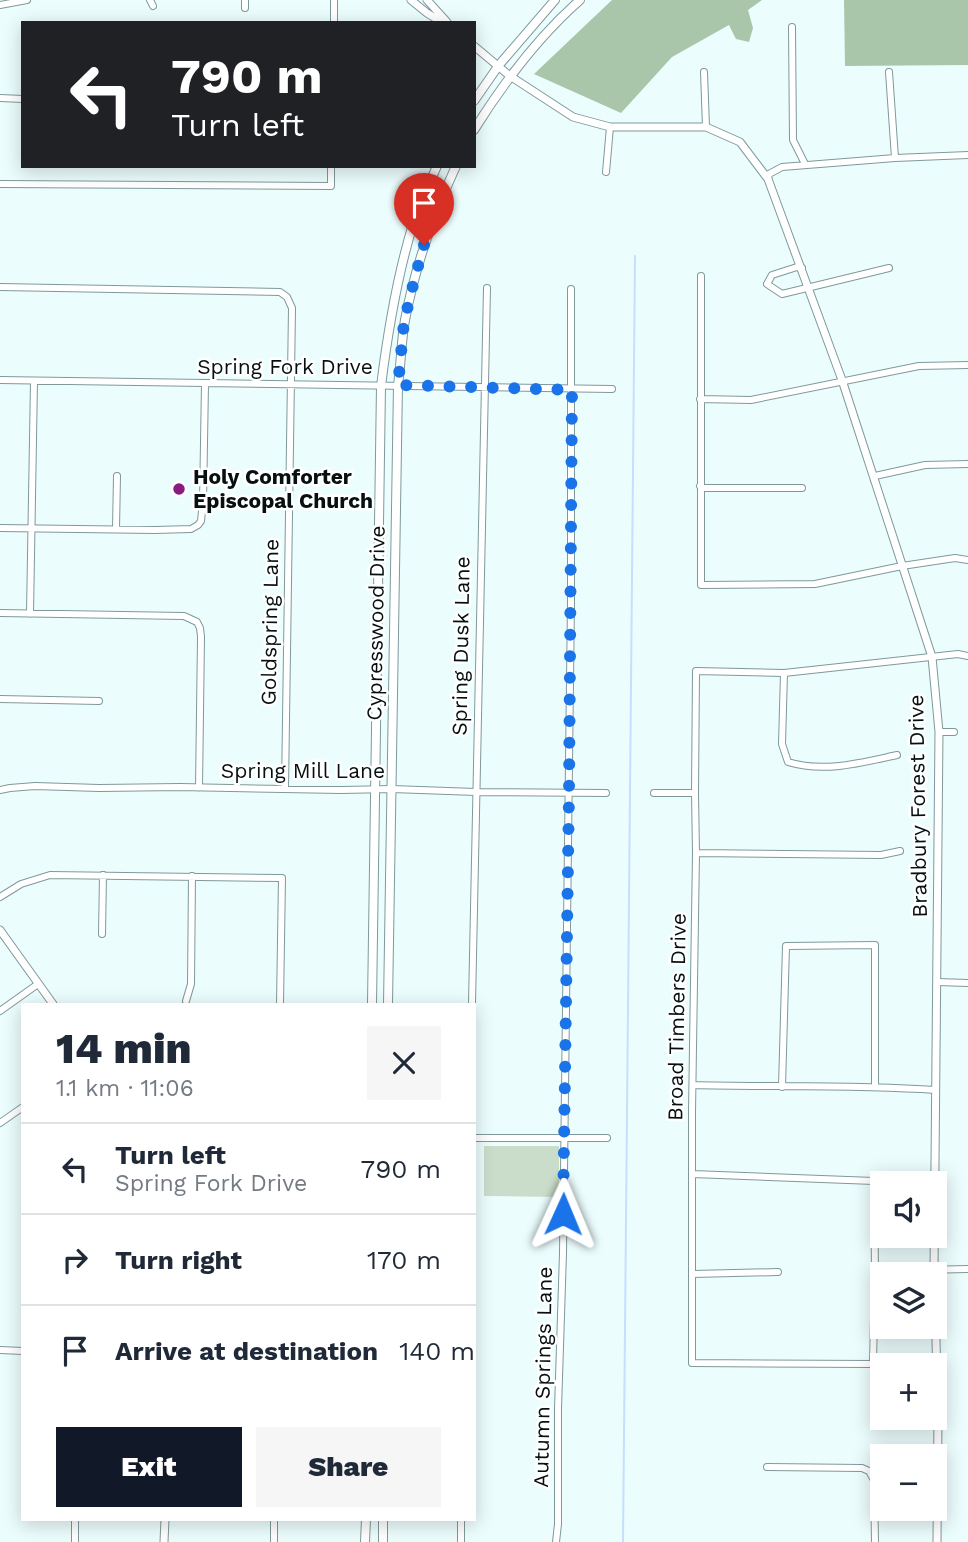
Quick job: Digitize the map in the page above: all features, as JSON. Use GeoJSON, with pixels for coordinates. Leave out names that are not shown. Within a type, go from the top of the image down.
{"type":"FeatureCollection","features":[{"type":"Feature","properties":{"kind":"main road"},"geometry":{"type":"LineString","coordinates":[[476,98],[499,65],[555,0]]}},
{"type":"Feature","properties":{"kind":"main road"},"geometry":{"type":"LineString","coordinates":[[476,127],[533,47],[580,0]]}},
{"type":"Feature","properties":{"kind":"main road","name":"Cypresswood Drive"},"geometry":{"type":"LineString","coordinates":[[372,1003],[381,386],[394,298],[416,216],[436,168]]}},
{"type":"Feature","properties":{"kind":"main road","name":"Cypresswood Drive"},"geometry":{"type":"LineString","coordinates":[[388,1003],[398,385],[404,322],[415,277],[432,221],[455,168]]}},
{"type":"Feature","properties":{"kind":"main road"},"geometry":{"type":"LineString","coordinates":[[416,216],[432,221]]}},
{"type":"Feature","properties":{"kind":"main road"},"geometry":{"type":"LineString","coordinates":[[378,581],[394,582]]}},
{"type":"Feature","properties":{"kind":"main road"},"geometry":{"type":"LineString","coordinates":[[372,963],[389,962]]}},
{"type":"Feature","properties":{"kind":"main road"},"geometry":{"type":"LineString","coordinates":[[365,1542],[366,1521]]}},
{"type":"Feature","properties":{"kind":"main road"},"geometry":{"type":"LineString","coordinates":[[383,1521],[383,1542]]}},
{"type":"Feature","properties":{"kind":"street"},"geometry":{"type":"LineString","coordinates":[[0,5],[27,0]]}},
{"type":"Feature","properties":{"kind":"street"},"geometry":{"type":"LineString","coordinates":[[334,0],[334,21]]}},
{"type":"Feature","properties":{"kind":"street"},"geometry":{"type":"LineString","coordinates":[[411,0],[426,13],[441,21]]}},
{"type":"Feature","properties":{"kind":"street"},"geometry":{"type":"LineString","coordinates":[[427,0],[443,21]]}},
{"type":"Feature","properties":{"kind":"street"},"geometry":{"type":"LineString","coordinates":[[792,27],[793,140],[805,164]]}},
{"type":"Feature","properties":{"kind":"street","name":"Bradbury Forest Drive"},"geometry":{"type":"LineString","coordinates":[[476,48],[510,76],[573,117],[610,127],[706,127],[740,142],[768,178],[802,268],[842,380],[932,657],[939,733],[934,1262]]}},
{"type":"Feature","properties":{"kind":"street"},"geometry":{"type":"LineString","coordinates":[[704,72],[706,127]]}},
{"type":"Feature","properties":{"kind":"street"},"geometry":{"type":"LineString","coordinates":[[888,72],[895,158]]}},
{"type":"Feature","properties":{"kind":"street"},"geometry":{"type":"LineString","coordinates":[[0,98],[21,99]]}},
{"type":"Feature","properties":{"kind":"street"},"geometry":{"type":"LineString","coordinates":[[606,172],[610,127]]}},
{"type":"Feature","properties":{"kind":"street"},"geometry":{"type":"LineString","coordinates":[[768,178],[769,174],[782,167],[805,164],[968,155]]}},
{"type":"Feature","properties":{"kind":"street"},"geometry":{"type":"LineString","coordinates":[[0,184],[331,186],[331,168]]}},
{"type":"Feature","properties":{"kind":"street"},"geometry":{"type":"LineString","coordinates":[[802,268],[797,267],[772,275],[767,284],[782,294],[889,268]]}},
{"type":"Feature","properties":{"kind":"street"},"geometry":{"type":"LineString","coordinates":[[701,276],[701,585],[815,584],[902,566],[955,558],[968,560]]}},
{"type":"Feature","properties":{"kind":"street","name":"Goldspring Lane"},"geometry":{"type":"LineString","coordinates":[[0,287],[280,292],[287,297],[292,307],[285,789]]}},
{"type":"Feature","properties":{"kind":"street","name":"Spring Dusk Lane"},"geometry":{"type":"LineString","coordinates":[[472,1003],[487,288]]}},
{"type":"Feature","properties":{"kind":"street","name":"Autumn Springs Lane"},"geometry":{"type":"LineString","coordinates":[[556,1542],[569,793],[572,390],[570,289]]}},
{"type":"Feature","properties":{"kind":"street"},"geometry":{"type":"LineString","coordinates":[[700,398],[751,400],[919,366],[968,365]]}},
{"type":"Feature","properties":{"kind":"street","name":"Spring Fork Drive"},"geometry":{"type":"LineString","coordinates":[[0,380],[612,389]]}},
{"type":"Feature","properties":{"kind":"street"},"geometry":{"type":"LineString","coordinates":[[30,614],[34,381]]}},
{"type":"Feature","properties":{"kind":"street"},"geometry":{"type":"LineString","coordinates":[[0,528],[191,529],[198,525],[201,521],[205,384]]}},
{"type":"Feature","properties":{"kind":"street"},"geometry":{"type":"LineString","coordinates":[[874,480],[875,476],[925,465],[968,464]]}},
{"type":"Feature","properties":{"kind":"street"},"geometry":{"type":"LineString","coordinates":[[116,529],[117,476]]}},
{"type":"Feature","properties":{"kind":"street"},"geometry":{"type":"LineString","coordinates":[[700,486],[802,488]]}},
{"type":"Feature","properties":{"kind":"street"},"geometry":{"type":"LineString","coordinates":[[0,613],[184,616],[197,622],[201,638],[198,788]]}},
{"type":"Feature","properties":{"kind":"street"},"geometry":{"type":"LineString","coordinates":[[897,755],[842,766],[803,766],[788,762],[782,744],[785,673],[958,654],[968,656]]}},
{"type":"Feature","properties":{"kind":"street","name":"Broad Timbers Drive"},"geometry":{"type":"LineString","coordinates":[[785,673],[696,671],[692,1363],[873,1364],[874,1339]]}},
{"type":"Feature","properties":{"kind":"street"},"geometry":{"type":"LineString","coordinates":[[0,699],[99,701]]}},
{"type":"Feature","properties":{"kind":"street"},"geometry":{"type":"LineString","coordinates":[[939,733],[954,732]]}},
{"type":"Feature","properties":{"kind":"street","name":"Spring Mill Lane"},"geometry":{"type":"LineString","coordinates":[[0,790],[35,786],[607,793]]}},
{"type":"Feature","properties":{"kind":"street"},"geometry":{"type":"LineString","coordinates":[[653,793],[695,793]]}},
{"type":"Feature","properties":{"kind":"street"},"geometry":{"type":"LineString","coordinates":[[696,853],[881,855],[900,851]]}},
{"type":"Feature","properties":{"kind":"street"},"geometry":{"type":"LineString","coordinates":[[0,897],[21,884],[50,875],[282,878],[280,1003]]}},
{"type":"Feature","properties":{"kind":"street"},"geometry":{"type":"LineString","coordinates":[[102,934],[103,875]]}},
{"type":"Feature","properties":{"kind":"street"},"geometry":{"type":"LineString","coordinates":[[186,1001],[191,984],[192,876]]}},
{"type":"Feature","properties":{"kind":"street"},"geometry":{"type":"LineString","coordinates":[[0,930],[52,1003]]}},
{"type":"Feature","properties":{"kind":"street"},"geometry":{"type":"LineString","coordinates":[[782,1087],[786,946],[875,944],[875,1086]]}},
{"type":"Feature","properties":{"kind":"street"},"geometry":{"type":"LineString","coordinates":[[937,982],[968,983]]}},
{"type":"Feature","properties":{"kind":"street"},"geometry":{"type":"LineString","coordinates":[[0,1012],[38,984]]}},
{"type":"Feature","properties":{"kind":"street"},"geometry":{"type":"LineString","coordinates":[[693,1085],[875,1086],[935,1090]]}},
{"type":"Feature","properties":{"kind":"street"},"geometry":{"type":"LineString","coordinates":[[0,1124],[21,1108]]}},
{"type":"Feature","properties":{"kind":"street"},"geometry":{"type":"LineString","coordinates":[[476,1138],[607,1138]]}},
{"type":"Feature","properties":{"kind":"street"},"geometry":{"type":"LineString","coordinates":[[692,1174],[874,1181],[875,1262]]}},
{"type":"Feature","properties":{"kind":"street"},"geometry":{"type":"LineString","coordinates":[[947,1270],[968,1269]]}},
{"type":"Feature","properties":{"kind":"street"},"geometry":{"type":"LineString","coordinates":[[692,1274],[778,1272]]}},
{"type":"Feature","properties":{"kind":"street","name":"Bradbury Forest Drive"},"geometry":{"type":"LineString","coordinates":[[936,1339],[937,1542]]}},
{"type":"Feature","properties":{"kind":"street"},"geometry":{"type":"LineString","coordinates":[[0,1350],[21,1351]]}},
{"type":"Feature","properties":{"kind":"street"},"geometry":{"type":"LineString","coordinates":[[767,1467],[862,1468],[869,1471],[874,1479],[875,1542]]}},
{"type":"Feature","properties":{"kind":"street"},"geometry":{"type":"LineString","coordinates":[[75,1521],[75,1542]]}},
{"type":"Feature","properties":{"kind":"street"},"geometry":{"type":"LineString","coordinates":[[164,1542],[165,1521]]}},
{"type":"Feature","properties":{"kind":"street"},"geometry":{"type":"LineString","coordinates":[[274,1521],[274,1542]]}},
{"type":"Feature","properties":{"kind":"street"},"geometry":{"type":"LineString","coordinates":[[461,1521],[461,1542]]}},
{"type":"Feature","properties":{"kind":"green space"},"geometry":{"type":"Polygon","coordinates":[[[612,0],[762,0],[748,10],[753,28],[749,42],[736,39],[729,25],[672,57],[621,113],[534,74],[612,0]]]}},
{"type":"Feature","properties":{"kind":"green space"},"geometry":{"type":"Polygon","coordinates":[[[844,0],[968,0],[968,65],[845,66],[844,0]]]}},
{"type":"Feature","properties":{"kind":"green space"},"geometry":{"type":"Polygon","coordinates":[[[484,1146],[559,1146],[559,1197],[484,1196],[484,1146]]]}},
{"type":"Feature","properties":{"kind":"waterway"},"geometry":{"type":"LineString","coordinates":[[623,1542],[635,256]]}},
{"type":"Feature","properties":{"kind":"place","name":"Holy Comforter Episcopal Church"},"geometry":{"type":"Point","coordinates":[179,489]}},
{"type":"Feature","properties":{"kind":"route"},"geometry":{"type":"LineString","coordinates":[[424,245],[404,322],[398,385],[572,390],[563,1214]]}}]}
